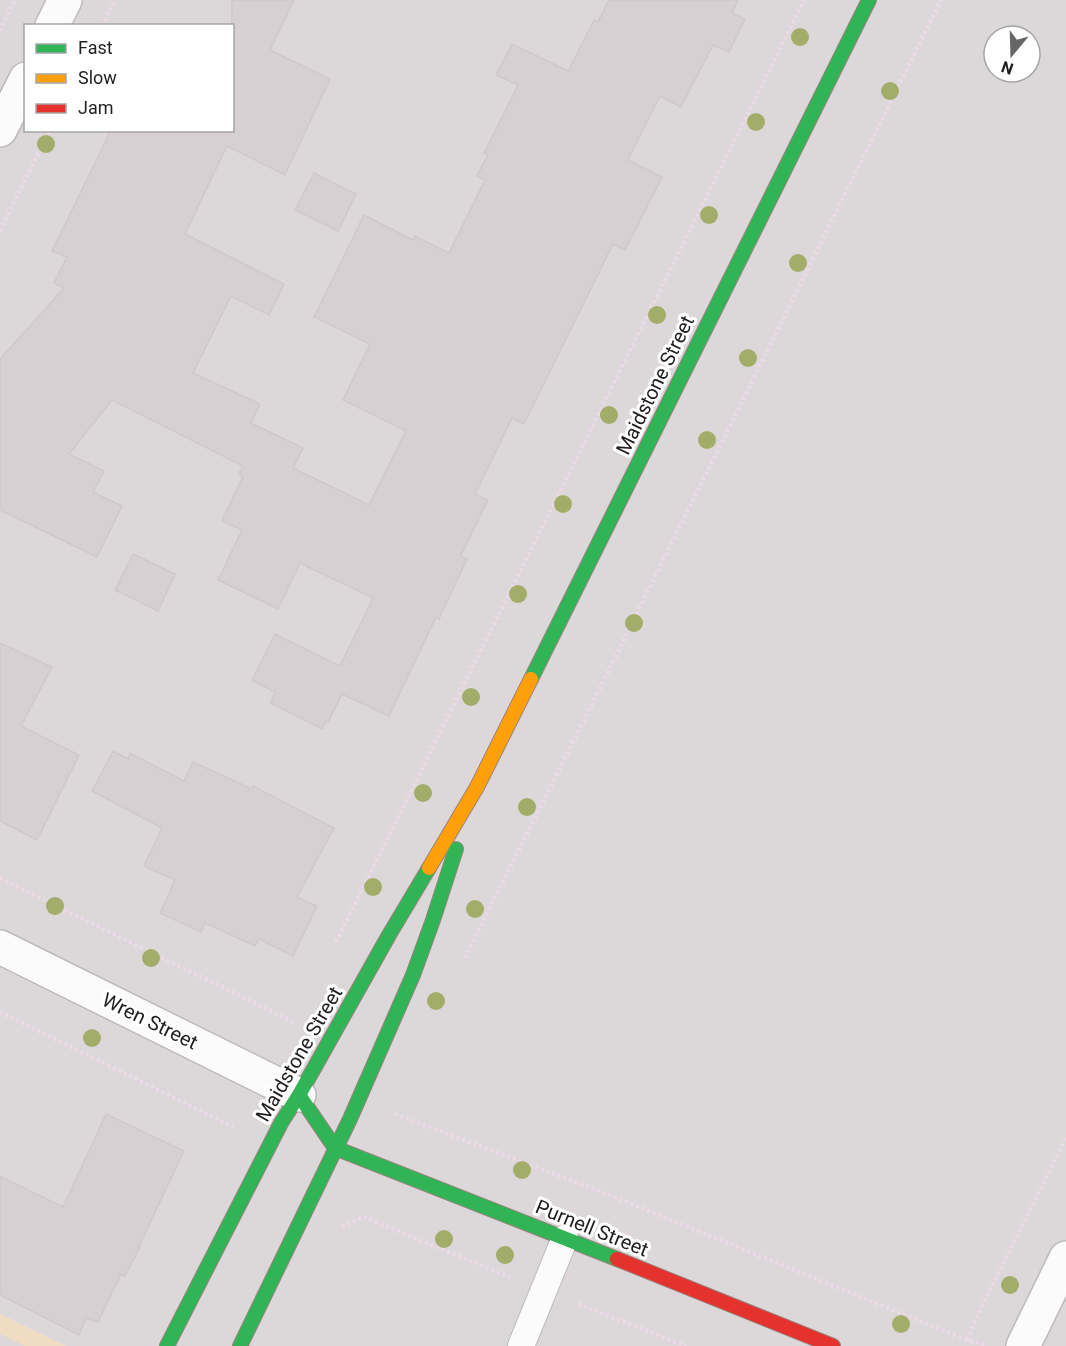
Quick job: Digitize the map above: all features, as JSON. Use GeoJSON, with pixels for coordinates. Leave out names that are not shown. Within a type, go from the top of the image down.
{"type":"FeatureCollection","features":[{"type":"Feature","properties":{"kind":"main road","name":"Maidstone Street"},"geometry":{"type":"LineString","coordinates":[[167,1346],[281,1123],[477,787],[869,0]]}},
{"type":"Feature","properties":{"kind":"main road","name":"Maidstone Street"},"geometry":{"type":"LineString","coordinates":[[240,1346],[350,1119],[413,975],[477,787]]}},
{"type":"Feature","properties":{"kind":"main road"},"geometry":{"type":"LineString","coordinates":[[299,1095],[335,1148]]}},
{"type":"Feature","properties":{"kind":"main road","name":"Purnell Street"},"geometry":{"type":"LineString","coordinates":[[335,1148],[833,1346]]}},
{"type":"Feature","properties":{"kind":"street"},"geometry":{"type":"LineString","coordinates":[[53,24],[65,0]]}},
{"type":"Feature","properties":{"kind":"street"},"geometry":{"type":"LineString","coordinates":[[0,130],[24,83]]}},
{"type":"Feature","properties":{"kind":"street","name":"Wren Street"},"geometry":{"type":"LineString","coordinates":[[0,947],[299,1095]]}},
{"type":"Feature","properties":{"kind":"street"},"geometry":{"type":"LineString","coordinates":[[1023,1346],[1066,1258]]}},
{"type":"Feature","properties":{"kind":"lane"},"geometry":{"type":"LineString","coordinates":[[521,1346],[565,1238]]}},
{"type":"Feature","properties":{"kind":"path"},"geometry":{"type":"LineString","coordinates":[[0,30],[15,0]]}},
{"type":"Feature","properties":{"kind":"path"},"geometry":{"type":"LineString","coordinates":[[103,24],[115,0]]}},
{"type":"Feature","properties":{"kind":"path"},"geometry":{"type":"LineString","coordinates":[[333,949],[804,0]]}},
{"type":"Feature","properties":{"kind":"path"},"geometry":{"type":"LineString","coordinates":[[460,967],[941,0]]}},
{"type":"Feature","properties":{"kind":"path"},"geometry":{"type":"LineString","coordinates":[[0,231],[49,132]]}},
{"type":"Feature","properties":{"kind":"path"},"geometry":{"type":"LineString","coordinates":[[0,878],[296,1023],[242,1132],[0,1012]]}},
{"type":"Feature","properties":{"kind":"path"},"geometry":{"type":"LineString","coordinates":[[391,1112],[602,1192],[967,1340],[989,1346]]}},
{"type":"Feature","properties":{"kind":"path"},"geometry":{"type":"LineString","coordinates":[[967,1340],[1066,1138]]}},
{"type":"Feature","properties":{"kind":"path"},"geometry":{"type":"LineString","coordinates":[[340,1229],[364,1217],[686,1346]]}},
{"type":"Feature","properties":{"kind":"shaded area"},"geometry":{"type":"Polygon","coordinates":[[[0,0],[1066,0],[1066,1346],[0,1346],[0,0]]]}},
{"type":"Feature","properties":{"kind":"shaded area"},"geometry":{"type":"Polygon","coordinates":[[[364,1225],[566,1311],[552,1346],[281,1346],[334,1237],[364,1225]]]}},
{"type":"Feature","properties":{"kind":"shaded area"},"geometry":{"type":"Polygon","coordinates":[[[0,1314],[66,1346],[25,1346],[0,1334],[0,1314]]]}},
{"type":"Feature","properties":{"kind":"building"},"geometry":{"type":"Polygon","coordinates":[[[232,0],[294,0],[270,50],[330,79],[285,175],[227,146],[185,234],[284,284],[269,315],[231,296],[193,373],[260,404],[251,423],[303,448],[293,468],[369,505],[406,431],[343,400],[370,344],[314,317],[364,215],[413,240],[415,236],[449,253],[485,180],[477,176],[488,154],[484,153],[518,85],[496,75],[512,44],[568,71],[594,20],[598,22],[609,0],[738,0],[732,13],[745,19],[729,52],[713,45],[681,107],[660,96],[628,160],[662,177],[625,250],[613,244],[524,424],[512,418],[475,494],[488,500],[461,556],[467,559],[439,619],[436,617],[389,716],[342,694],[322,729],[270,703],[275,692],[252,680],[275,634],[340,666],[373,598],[300,563],[278,609],[218,580],[242,530],[222,521],[243,476],[239,474],[243,466],[112,400],[69,454],[104,471],[93,492],[122,506],[97,557],[0,510],[0,359],[64,288],[54,283],[67,257],[52,251],[110,132],[234,132],[234,24],[232,24],[232,0]]]}},
{"type":"Feature","properties":{"kind":"building"},"geometry":{"type":"Polygon","coordinates":[[[314,173],[356,194],[338,231],[295,210],[314,173]]]}},
{"type":"Feature","properties":{"kind":"building"},"geometry":{"type":"Polygon","coordinates":[[[133,554],[175,574],[158,611],[115,590],[133,554]]]}},
{"type":"Feature","properties":{"kind":"building"},"geometry":{"type":"Polygon","coordinates":[[[0,643],[52,667],[21,726],[79,755],[37,840],[0,821],[0,643]]]}},
{"type":"Feature","properties":{"kind":"building"},"geometry":{"type":"Polygon","coordinates":[[[113,751],[128,759],[130,753],[184,781],[193,762],[252,789],[253,786],[334,828],[297,897],[317,906],[293,956],[259,939],[255,946],[205,923],[201,932],[160,913],[175,880],[144,866],[162,828],[92,791],[113,751]]]}},
{"type":"Feature","properties":{"kind":"building"},"geometry":{"type":"Polygon","coordinates":[[[106,1114],[184,1151],[125,1276],[121,1274],[98,1322],[86,1318],[79,1335],[0,1295],[0,1176],[63,1207],[106,1114]]]}},
{"type":"Feature","properties":{"kind":"traffic: fast"},"geometry":{"type":"LineString","coordinates":[[531,679],[869,0]]}},
{"type":"Feature","properties":{"kind":"traffic: fast"},"geometry":{"type":"LineString","coordinates":[[240,1346],[350,1119],[413,975],[456,849]]}},
{"type":"Feature","properties":{"kind":"traffic: fast"},"geometry":{"type":"LineString","coordinates":[[167,1346],[281,1123],[429,868]]}},
{"type":"Feature","properties":{"kind":"traffic: fast"},"geometry":{"type":"LineString","coordinates":[[299,1095],[335,1148],[617,1259]]}},
{"type":"Feature","properties":{"kind":"traffic: slow"},"geometry":{"type":"LineString","coordinates":[[429,868],[477,787],[531,679]]}},
{"type":"Feature","properties":{"kind":"traffic: jam"},"geometry":{"type":"LineString","coordinates":[[617,1259],[833,1346]]}}]}
